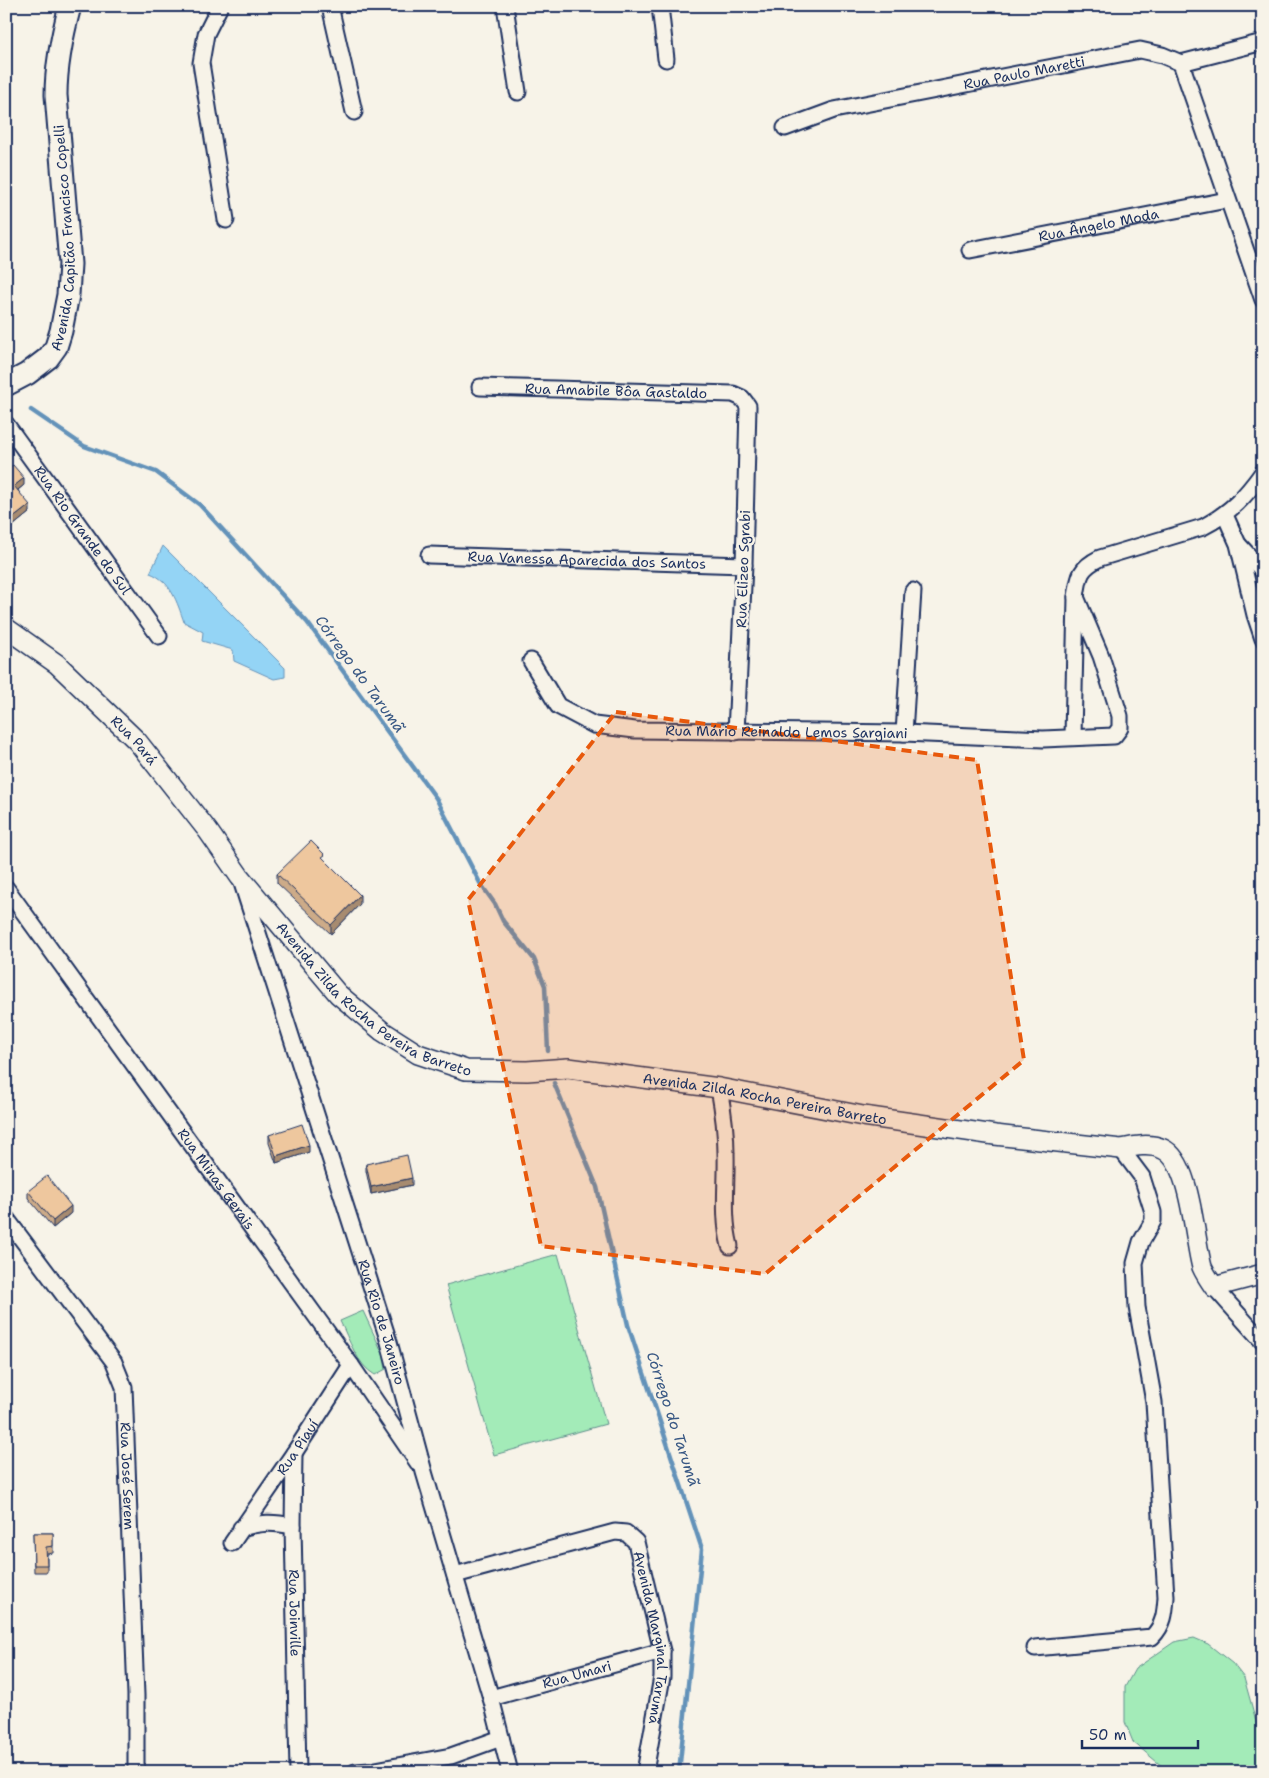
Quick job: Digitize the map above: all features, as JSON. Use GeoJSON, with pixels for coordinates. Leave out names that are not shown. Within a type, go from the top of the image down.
{"type":"FeatureCollection","features":[{"type":"Feature","properties":{"kind":"main road","name":"Avenida Capitão Francisco Copelli"},"geometry":{"type":"LineString","coordinates":[[6,385],[27,374],[48,358],[56,346],[61,331],[68,295],[70,264],[56,95],[56,70],[70,6]]}},
{"type":"Feature","properties":{"kind":"street"},"geometry":{"type":"LineString","coordinates":[[220,6],[206,34],[201,63],[226,220]]}},
{"type":"Feature","properties":{"kind":"street"},"geometry":{"type":"LineString","coordinates":[[330,6],[354,112]]}},
{"type":"Feature","properties":{"kind":"street"},"geometry":{"type":"LineString","coordinates":[[505,6],[518,92]]}},
{"type":"Feature","properties":{"kind":"street"},"geometry":{"type":"LineString","coordinates":[[660,6],[666,59]]}},
{"type":"Feature","properties":{"kind":"street"},"geometry":{"type":"LineString","coordinates":[[1263,42],[1181,63],[1263,300]]}},
{"type":"Feature","properties":{"kind":"street","name":"Rua Paulo Maretti"},"geometry":{"type":"LineString","coordinates":[[785,128],[834,110],[1140,50],[1162,55],[1181,63]]}},
{"type":"Feature","properties":{"kind":"street","name":"Rua Ângelo Moda"},"geometry":{"type":"LineString","coordinates":[[970,250],[1227,200]]}},
{"type":"Feature","properties":{"kind":"street","name":"Rua Amabile Bôa Gastaldo"},"geometry":{"type":"LineString","coordinates":[[480,386],[733,394],[742,398],[748,406]]}},
{"type":"Feature","properties":{"kind":"street","name":"Rua Elizeo Sgrabi"},"geometry":{"type":"LineString","coordinates":[[736,732],[744,565],[748,406]]}},
{"type":"Feature","properties":{"kind":"street","name":"Rua Rio Grande do Sul"},"geometry":{"type":"LineString","coordinates":[[6,424],[159,636]]}},
{"type":"Feature","properties":{"kind":"street"},"geometry":{"type":"LineString","coordinates":[[1073,737],[1076,597],[1079,576],[1087,564],[1100,558],[1204,527],[1225,515],[1249,492],[1263,472]]}},
{"type":"Feature","properties":{"kind":"street"},"geometry":{"type":"LineString","coordinates":[[1225,515],[1238,544],[1260,620],[1263,639]]}},
{"type":"Feature","properties":{"kind":"street"},"geometry":{"type":"LineString","coordinates":[[1238,544],[1263,571]]}},
{"type":"Feature","properties":{"kind":"street","name":"Rua Vanessa Aparecida dos Santos"},"geometry":{"type":"LineString","coordinates":[[429,555],[744,565]]}},
{"type":"Feature","properties":{"kind":"street"},"geometry":{"type":"LineString","coordinates":[[904,733],[913,591]]}},
{"type":"Feature","properties":{"kind":"street"},"geometry":{"type":"LineString","coordinates":[[1074,662],[1101,656],[1076,597]]}},
{"type":"Feature","properties":{"kind":"street","name":"Rua Pará"},"geometry":{"type":"LineString","coordinates":[[6,628],[57,664],[137,741],[208,831],[240,877]]}},
{"type":"Feature","properties":{"kind":"street","name":"Rua Mário Reinaldo Lemos Sargiani"},"geometry":{"type":"LineString","coordinates":[[532,661],[558,706],[594,725],[635,730],[904,733],[1042,739],[1114,736],[1120,728],[1120,716],[1101,656]]}},
{"type":"Feature","properties":{"kind":"street","name":"Avenida Zilda Rocha Pereira Barreto"},"geometry":{"type":"LineString","coordinates":[[240,877],[338,994],[382,1031],[418,1054],[466,1070],[526,1071],[568,1068],[719,1088],[864,1116],[995,1135],[1121,1148],[1152,1145],[1165,1149],[1176,1159],[1181,1172],[1189,1197],[1203,1270],[1214,1287]]}},
{"type":"Feature","properties":{"kind":"street","name":"Rua Rio de Janeiro"},"geometry":{"type":"LineString","coordinates":[[240,877],[388,1342],[424,1472],[491,1698],[510,1772]]}},
{"type":"Feature","properties":{"kind":"street","name":"Rua Minas Gerais"},"geometry":{"type":"LineString","coordinates":[[6,888],[351,1365],[424,1472]]}},
{"type":"Feature","properties":{"kind":"street"},"geometry":{"type":"LineString","coordinates":[[719,1088],[724,1114],[726,1154],[725,1214],[730,1246]]}},
{"type":"Feature","properties":{"kind":"street"},"geometry":{"type":"LineString","coordinates":[[1035,1648],[1152,1637],[1159,1630],[1164,1619],[1166,1596],[1154,1402],[1138,1307],[1135,1263],[1141,1242],[1152,1221],[1154,1212],[1142,1177],[1121,1148]]}},
{"type":"Feature","properties":{"kind":"street","name":"Rua José Serem"},"geometry":{"type":"LineString","coordinates":[[6,1218],[114,1362],[124,1387],[136,1695],[136,1772]]}},
{"type":"Feature","properties":{"kind":"street"},"geometry":{"type":"LineString","coordinates":[[1263,1274],[1214,1287],[1263,1342]]}},
{"type":"Feature","properties":{"kind":"street","name":"Rua Piauí"},"geometry":{"type":"LineString","coordinates":[[232,1543],[294,1453],[351,1365]]}},
{"type":"Feature","properties":{"kind":"street","name":"Rua Joinville"},"geometry":{"type":"LineString","coordinates":[[294,1453],[293,1526],[298,1772]]}},
{"type":"Feature","properties":{"kind":"street"},"geometry":{"type":"LineString","coordinates":[[241,1528],[257,1523],[273,1522],[293,1526]]}},
{"type":"Feature","properties":{"kind":"street","name":"Avenida Marginal Tarumã"},"geometry":{"type":"LineString","coordinates":[[455,1575],[614,1532],[626,1533],[636,1542],[662,1652],[662,1677],[645,1772]]}},
{"type":"Feature","properties":{"kind":"street","name":"Rua Umari"},"geometry":{"type":"LineString","coordinates":[[491,1698],[662,1652]]}},
{"type":"Feature","properties":{"kind":"street"},"geometry":{"type":"LineString","coordinates":[[355,1772],[451,1756],[501,1738]]}},
{"type":"Feature","properties":{"kind":"highlighted area"},"geometry":{"type":"Polygon","coordinates":[[[616,712],[977,760],[1024,1060],[765,1274],[541,1246],[468,900],[616,712]]]}},
{"type":"Feature","properties":{"kind":"green space"},"geometry":{"type":"Polygon","coordinates":[[[558,1254],[606,1424],[494,1455],[446,1285],[558,1254]]]}},
{"type":"Feature","properties":{"kind":"green space"},"geometry":{"type":"Polygon","coordinates":[[[363,1311],[383,1354],[386,1369],[375,1375],[358,1358],[340,1321],[363,1311]]]}},
{"type":"Feature","properties":{"kind":"green space"},"geometry":{"type":"Polygon","coordinates":[[[1194,1638],[1208,1644],[1233,1664],[1244,1678],[1263,1746],[1263,1772],[1169,1772],[1133,1742],[1125,1722],[1125,1687],[1135,1669],[1174,1642],[1194,1638]]]}},
{"type":"Feature","properties":{"kind":"water"},"geometry":{"type":"Polygon","coordinates":[[[163,546],[285,668],[285,677],[274,679],[234,661],[233,650],[202,641],[203,632],[184,622],[176,600],[168,587],[163,581],[150,573],[163,546]]]}},
{"type":"Feature","properties":{"kind":"building"},"geometry":{"type":"Polygon","coordinates":[[[13,465],[24,478],[14,486],[30,505],[8,522],[6,520],[6,470],[13,465]]]}},
{"type":"Feature","properties":{"kind":"building"},"geometry":{"type":"Polygon","coordinates":[[[311,841],[325,855],[322,857],[360,895],[331,925],[277,874],[311,841]]]}},
{"type":"Feature","properties":{"kind":"building"},"geometry":{"type":"Polygon","coordinates":[[[302,1124],[309,1145],[276,1156],[269,1135],[302,1124]]]}},
{"type":"Feature","properties":{"kind":"building"},"geometry":{"type":"Polygon","coordinates":[[[407,1155],[412,1178],[371,1187],[366,1164],[407,1155]]]}},
{"type":"Feature","properties":{"kind":"building"},"geometry":{"type":"Polygon","coordinates":[[[47,1176],[71,1206],[53,1221],[28,1191],[47,1176]]]}},
{"type":"Feature","properties":{"kind":"building"},"geometry":{"type":"Polygon","coordinates":[[[33,1533],[53,1533],[53,1546],[46,1547],[47,1565],[34,1565],[33,1533]]]}},
{"type":"Feature","properties":{"kind":"waterway","name":"Córrego do Tarumã"},"geometry":{"type":"LineString","coordinates":[[31,410],[84,446],[156,472],[200,505],[307,622],[436,798],[480,883],[495,904],[503,921],[534,959],[545,986],[548,1051]]}},
{"type":"Feature","properties":{"kind":"waterway","name":"Córrego do Tarumã"},"geometry":{"type":"LineString","coordinates":[[554,1083],[597,1187],[628,1325],[702,1549],[679,1772]]}}]}
